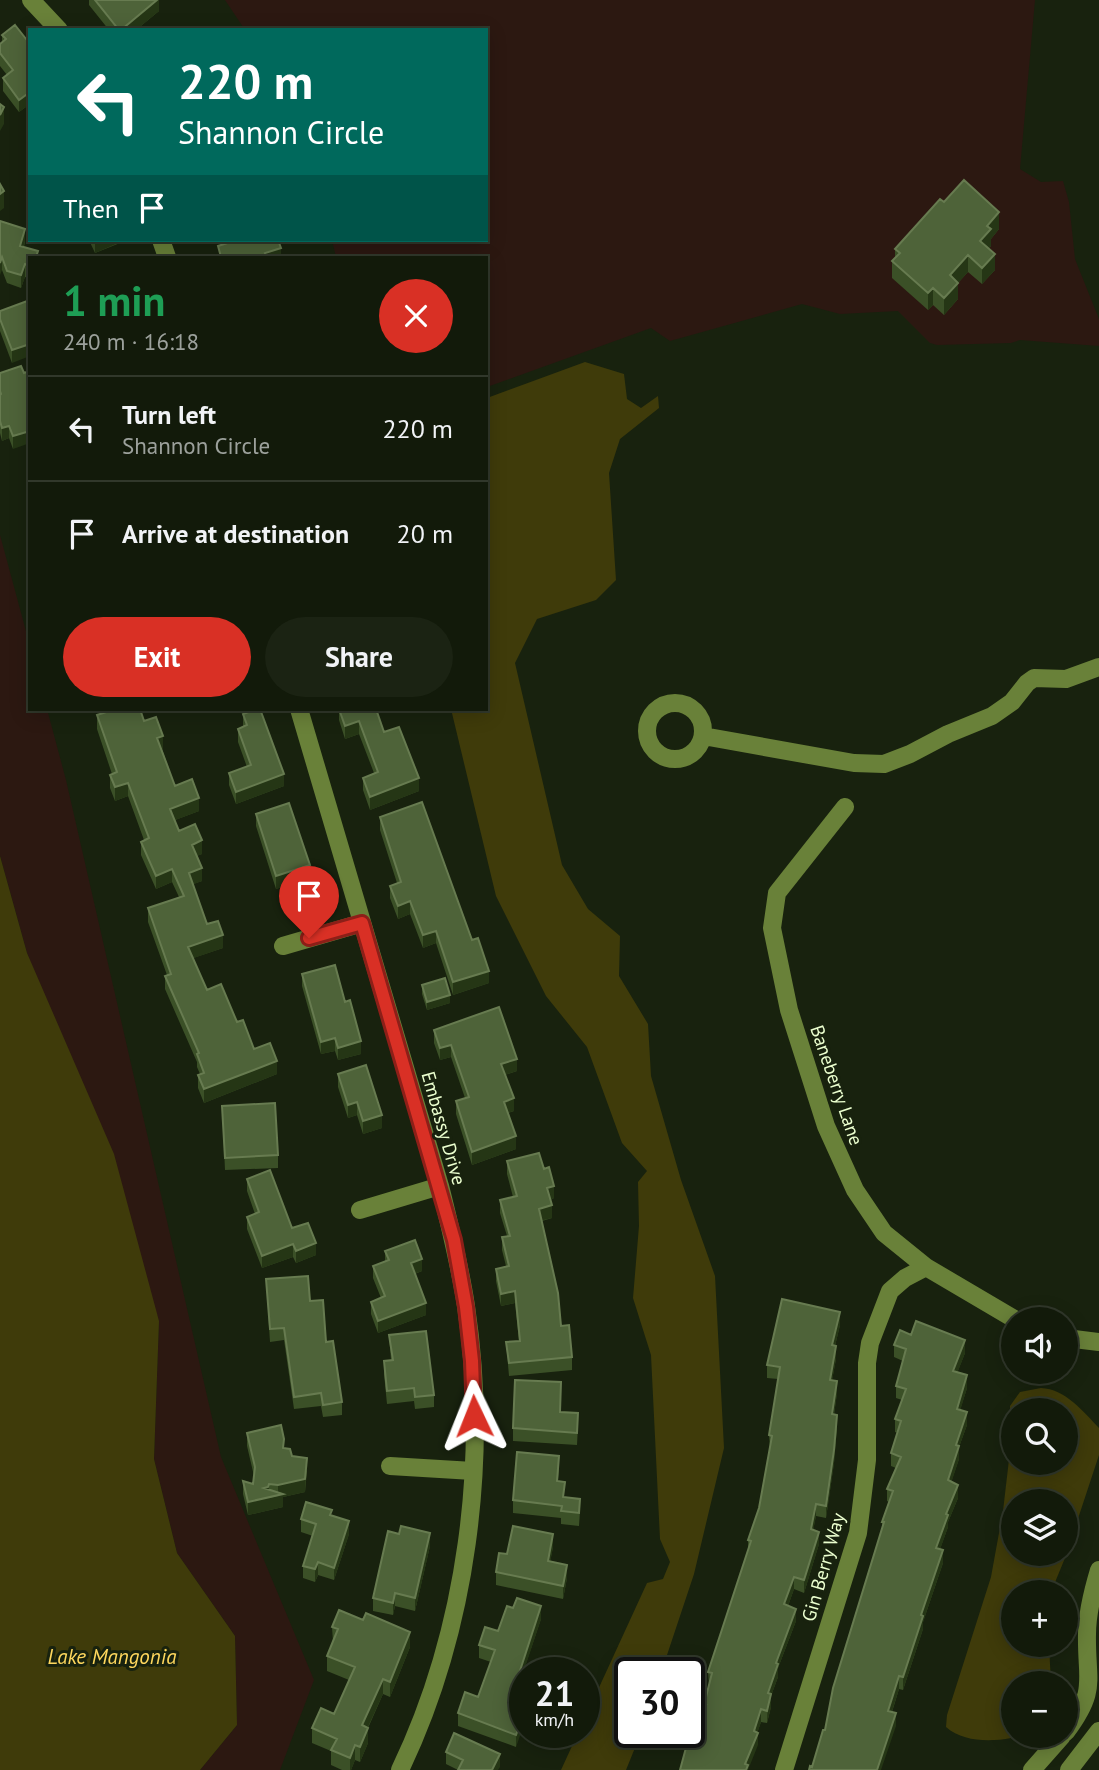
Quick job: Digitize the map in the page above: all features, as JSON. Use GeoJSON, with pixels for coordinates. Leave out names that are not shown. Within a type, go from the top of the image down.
{"type":"FeatureCollection","features":[{"type":"Feature","properties":{"kind":"street"},"geometry":{"type":"LineString","coordinates":[[31,0],[58,28]]}},
{"type":"Feature","properties":{"kind":"street"},"geometry":{"type":"LineString","coordinates":[[703,736],[854,763],[884,764],[992,716],[1012,702],[1034,678],[1053,680],[1076,677],[1098,667]]}},
{"type":"Feature","properties":{"kind":"street","name":"Embassy Drive"},"geometry":{"type":"LineString","coordinates":[[300,711],[440,1186],[454,1240],[472,1361],[473,1471],[462,1568],[451,1621],[424,1713],[400,1770]]}},
{"type":"Feature","properties":{"kind":"street","name":"Baneberry Lane"},"geometry":{"type":"LineString","coordinates":[[845,807],[777,893],[772,928],[789,1010],[826,1126],[855,1190],[884,1233],[926,1267],[1001,1311]]}},
{"type":"Feature","properties":{"kind":"street"},"geometry":{"type":"LineString","coordinates":[[283,946],[362,923]]}},
{"type":"Feature","properties":{"kind":"street"},"geometry":{"type":"LineString","coordinates":[[360,1210],[440,1186]]}},
{"type":"Feature","properties":{"kind":"street","name":"Gin Berry Way"},"geometry":{"type":"LineString","coordinates":[[784,1770],[858,1533],[867,1460],[867,1363],[870,1343],[890,1291],[905,1278],[926,1267]]}},
{"type":"Feature","properties":{"kind":"street"},"geometry":{"type":"LineString","coordinates":[[1078,1339],[1099,1342]]}},
{"type":"Feature","properties":{"kind":"street"},"geometry":{"type":"LineString","coordinates":[[390,1466],[473,1471]]}},
{"type":"Feature","properties":{"kind":"street"},"geometry":{"type":"LineString","coordinates":[[1078,1716],[1089,1689],[1087,1634],[1095,1605],[1099,1570]]}},
{"type":"Feature","properties":{"kind":"street"},"geometry":{"type":"LineString","coordinates":[[1069,1770],[1099,1731]]}},
{"type":"Feature","properties":{"kind":"street"},"geometry":{"type":"LineString","coordinates":[[1032,1770],[1051,1748]]}},
{"type":"Feature","properties":{"kind":"shaded area"},"geometry":{"type":"Polygon","coordinates":[[[225,0],[1035,0],[1020,169],[1041,182],[1063,181],[1069,202],[1075,259],[1099,319],[1099,346],[1020,340],[1011,343],[937,345],[930,343],[898,311],[840,314],[802,304],[670,341],[651,328],[488,387],[488,256],[336,256],[332,242],[488,242],[488,28],[244,28],[225,0]]]}},
{"type":"Feature","properties":{"kind":"shaded area"},"geometry":{"type":"Polygon","coordinates":[[[0,535],[28,639],[28,711],[48,711],[66,780],[221,1457],[314,1680],[280,1770],[200,1770],[237,1725],[235,1636],[177,1553],[154,1459],[159,1321],[27,953],[0,856],[0,535]]]}},
{"type":"Feature","properties":{"kind":"water"},"geometry":{"type":"Polygon","coordinates":[[[585,362],[624,374],[627,399],[641,408],[658,396],[659,408],[620,439],[609,473],[616,580],[596,600],[537,619],[515,663],[562,865],[588,909],[620,936],[619,976],[648,1024],[651,1076],[681,1180],[715,1276],[724,1448],[694,1574],[666,1657],[614,1657],[614,1748],[635,1748],[626,1770],[561,1770],[571,1748],[600,1748],[600,1685],[647,1583],[663,1579],[670,1562],[660,1539],[651,1355],[633,1298],[639,1226],[638,1182],[647,1171],[622,1143],[587,1047],[546,996],[496,896],[451,711],[488,711],[488,398],[585,362]]]}},
{"type":"Feature","properties":{"kind":"water","name":"Lake Mangonia"},"geometry":{"type":"Polygon","coordinates":[[[0,856],[27,953],[114,1154],[159,1321],[154,1459],[177,1553],[235,1636],[237,1725],[200,1770],[0,1770],[0,856]]]}},
{"type":"Feature","properties":{"kind":"water"},"geometry":{"type":"Polygon","coordinates":[[[1041,1388],[1058,1392],[1067,1398],[1016,1398],[1020,1392],[1041,1388]]]}},
{"type":"Feature","properties":{"kind":"water"},"geometry":{"type":"Polygon","coordinates":[[[1078,1407],[1099,1428],[1099,1455],[1078,1519],[1078,1489],[1006,1489],[1007,1475],[1078,1475],[1078,1407]]]}},
{"type":"Feature","properties":{"kind":"water"},"geometry":{"type":"Polygon","coordinates":[[[1001,1522],[1001,1566],[1062,1566],[1056,1580],[1001,1580],[1001,1657],[1050,1657],[1050,1671],[1001,1671],[1001,1739],[977,1740],[960,1736],[946,1727],[947,1715],[991,1577],[1001,1522]]]}},
{"type":"Feature","properties":{"kind":"building"},"geometry":{"type":"Polygon","coordinates":[[[95,0],[157,0],[123,28],[117,28],[95,0]]]}},
{"type":"Feature","properties":{"kind":"building"},"geometry":{"type":"Polygon","coordinates":[[[15,25],[28,41],[28,93],[19,100],[3,78],[13,70],[0,53],[0,44],[6,39],[2,35],[15,25]]]}},
{"type":"Feature","properties":{"kind":"building"},"geometry":{"type":"Polygon","coordinates":[[[964,180],[999,212],[987,226],[991,229],[980,241],[995,254],[982,268],[968,255],[950,275],[958,283],[944,298],[933,288],[928,293],[892,261],[900,253],[895,249],[940,199],[944,202],[964,180]]]}},
{"type":"Feature","properties":{"kind":"building"},"geometry":{"type":"Polygon","coordinates":[[[0,221],[25,229],[20,246],[38,251],[36,256],[28,256],[28,265],[25,264],[21,275],[7,271],[2,257],[0,263],[0,221]]]}},
{"type":"Feature","properties":{"kind":"building"},"geometry":{"type":"Polygon","coordinates":[[[231,242],[279,242],[281,248],[265,253],[266,256],[221,256],[218,246],[231,242]]]}},
{"type":"Feature","properties":{"kind":"building"},"geometry":{"type":"Polygon","coordinates":[[[28,301],[28,345],[12,350],[0,319],[0,311],[28,301]]]}},
{"type":"Feature","properties":{"kind":"building"},"geometry":{"type":"Polygon","coordinates":[[[21,366],[24,373],[28,372],[28,432],[13,436],[9,426],[2,428],[0,373],[21,366]]]}},
{"type":"Feature","properties":{"kind":"building"},"geometry":{"type":"Polygon","coordinates":[[[110,711],[141,711],[144,721],[156,717],[163,736],[157,738],[175,786],[192,779],[199,798],[170,809],[179,831],[195,824],[202,840],[192,845],[202,868],[189,873],[207,924],[218,921],[223,935],[188,947],[207,990],[221,984],[237,1022],[243,1020],[254,1049],[270,1043],[277,1061],[204,1089],[198,1075],[204,1073],[197,1054],[199,1053],[165,976],[171,974],[148,908],[184,896],[172,869],[156,876],[141,842],[149,838],[128,783],[115,787],[110,775],[117,772],[97,715],[110,711]]]}},
{"type":"Feature","properties":{"kind":"building"},"geometry":{"type":"Polygon","coordinates":[[[261,711],[284,774],[236,792],[229,773],[251,765],[238,729],[247,725],[243,714],[261,711]]]}},
{"type":"Feature","properties":{"kind":"building"},"geometry":{"type":"Polygon","coordinates":[[[340,711],[377,711],[384,732],[399,727],[419,778],[370,797],[363,778],[378,772],[359,721],[345,726],[340,711]]]}},
{"type":"Feature","properties":{"kind":"building"},"geometry":{"type":"Polygon","coordinates":[[[422,802],[472,940],[478,938],[489,971],[453,982],[436,931],[423,935],[410,901],[398,906],[390,886],[401,882],[380,817],[422,802]]]}},
{"type":"Feature","properties":{"kind":"building"},"geometry":{"type":"Polygon","coordinates":[[[289,803],[310,865],[276,876],[256,814],[289,803]]]}},
{"type":"Feature","properties":{"kind":"building"},"geometry":{"type":"Polygon","coordinates":[[[335,965],[345,1002],[350,1000],[361,1041],[338,1048],[335,1038],[321,1042],[302,974],[335,965]]]}},
{"type":"Feature","properties":{"kind":"building"},"geometry":{"type":"Polygon","coordinates":[[[445,978],[450,995],[427,1002],[422,985],[445,978]]]}},
{"type":"Feature","properties":{"kind":"building"},"geometry":{"type":"Polygon","coordinates":[[[499,1007],[517,1059],[501,1064],[514,1098],[504,1102],[516,1136],[472,1152],[456,1101],[469,1097],[451,1045],[440,1048],[434,1030],[499,1007]]]}},
{"type":"Feature","properties":{"kind":"building"},"geometry":{"type":"Polygon","coordinates":[[[366,1065],[382,1115],[363,1121],[357,1102],[348,1105],[338,1074],[366,1065]]]}},
{"type":"Feature","properties":{"kind":"building"},"geometry":{"type":"Polygon","coordinates":[[[275,1103],[278,1155],[225,1158],[222,1106],[275,1103]]]}},
{"type":"Feature","properties":{"kind":"building"},"geometry":{"type":"Polygon","coordinates":[[[539,1153],[544,1169],[549,1167],[554,1186],[547,1188],[552,1205],[539,1209],[558,1293],[561,1326],[569,1325],[572,1357],[509,1363],[506,1342],[520,1341],[515,1291],[501,1294],[496,1269],[509,1266],[502,1237],[510,1236],[500,1200],[517,1196],[507,1161],[539,1153]]]}},
{"type":"Feature","properties":{"kind":"building"},"geometry":{"type":"Polygon","coordinates":[[[270,1170],[292,1228],[308,1223],[316,1243],[296,1251],[293,1244],[262,1256],[247,1217],[259,1212],[247,1179],[270,1170]]]}},
{"type":"Feature","properties":{"kind":"building"},"geometry":{"type":"Polygon","coordinates":[[[415,1240],[422,1259],[411,1263],[426,1303],[378,1321],[371,1302],[385,1296],[373,1266],[389,1260],[385,1251],[415,1240]]]}},
{"type":"Feature","properties":{"kind":"building"},"geometry":{"type":"Polygon","coordinates":[[[308,1276],[310,1301],[323,1300],[326,1342],[333,1341],[342,1402],[323,1405],[321,1393],[294,1397],[284,1328],[270,1329],[266,1279],[308,1276]]]}},
{"type":"Feature","properties":{"kind":"building"},"geometry":{"type":"Polygon","coordinates":[[[782,1299],[840,1312],[832,1345],[836,1346],[830,1380],[837,1381],[832,1414],[837,1415],[826,1506],[816,1504],[811,1529],[819,1532],[804,1580],[794,1577],[784,1604],[796,1609],[776,1663],[778,1664],[768,1693],[771,1694],[767,1711],[761,1709],[754,1731],[758,1733],[745,1764],[748,1765],[746,1770],[680,1770],[686,1748],[705,1748],[705,1701],[712,1673],[708,1672],[751,1541],[748,1540],[759,1508],[772,1436],[769,1435],[780,1367],[767,1365],[782,1299]]]}},
{"type":"Feature","properties":{"kind":"building"},"geometry":{"type":"Polygon","coordinates":[[[916,1321],[965,1340],[953,1371],[967,1375],[957,1409],[967,1412],[948,1480],[958,1485],[936,1548],[943,1550],[903,1677],[899,1676],[888,1711],[896,1713],[877,1770],[809,1770],[825,1730],[833,1688],[893,1491],[887,1489],[901,1457],[891,1453],[901,1421],[895,1419],[906,1389],[896,1386],[906,1349],[894,1345],[900,1330],[911,1335],[916,1321]]]}},
{"type":"Feature","properties":{"kind":"building"},"geometry":{"type":"Polygon","coordinates":[[[426,1331],[434,1395],[415,1397],[414,1388],[387,1391],[384,1361],[393,1360],[389,1335],[426,1331]]]}},
{"type":"Feature","properties":{"kind":"building"},"geometry":{"type":"Polygon","coordinates":[[[515,1380],[561,1382],[560,1412],[578,1413],[577,1433],[513,1428],[515,1380]]]}},
{"type":"Feature","properties":{"kind":"building"},"geometry":{"type":"Polygon","coordinates":[[[281,1425],[283,1448],[290,1449],[292,1456],[307,1458],[305,1479],[278,1485],[269,1484],[264,1488],[283,1494],[248,1502],[243,1481],[253,1484],[255,1467],[247,1433],[281,1425]]]}},
{"type":"Feature","properties":{"kind":"building"},"geometry":{"type":"Polygon","coordinates":[[[517,1452],[559,1456],[557,1481],[565,1482],[563,1497],[580,1499],[579,1513],[561,1511],[562,1506],[513,1500],[517,1452]]]}},
{"type":"Feature","properties":{"kind":"building"},"geometry":{"type":"Polygon","coordinates":[[[306,1502],[332,1510],[330,1515],[349,1521],[334,1568],[318,1562],[315,1569],[303,1566],[316,1524],[301,1519],[306,1502]]]}},
{"type":"Feature","properties":{"kind":"building"},"geometry":{"type":"Polygon","coordinates":[[[401,1526],[430,1533],[415,1598],[395,1593],[393,1603],[373,1598],[388,1531],[399,1534],[401,1526]]]}},
{"type":"Feature","properties":{"kind":"building"},"geometry":{"type":"Polygon","coordinates":[[[513,1526],[553,1534],[548,1561],[567,1565],[563,1586],[496,1572],[499,1553],[507,1554],[513,1526]]]}},
{"type":"Feature","properties":{"kind":"building"},"geometry":{"type":"Polygon","coordinates":[[[517,1598],[541,1606],[524,1657],[509,1657],[509,1732],[458,1713],[465,1692],[478,1697],[495,1650],[479,1645],[485,1627],[498,1631],[507,1606],[513,1608],[517,1598]]]}},
{"type":"Feature","properties":{"kind":"building"},"geometry":{"type":"Polygon","coordinates":[[[339,1610],[363,1620],[366,1613],[410,1632],[390,1682],[383,1679],[362,1725],[368,1728],[360,1747],[355,1745],[350,1758],[331,1750],[337,1739],[312,1728],[321,1708],[334,1714],[355,1667],[327,1656],[338,1629],[332,1627],[339,1610]]]}},
{"type":"Feature","properties":{"kind":"building"},"geometry":{"type":"Polygon","coordinates":[[[454,1733],[500,1754],[492,1770],[458,1770],[463,1760],[446,1752],[454,1733]]]}},
{"type":"Feature","properties":{"kind":"route"},"geometry":{"type":"LineString","coordinates":[[309,938],[362,923],[454,1240],[466,1307],[474,1416]]}}]}
